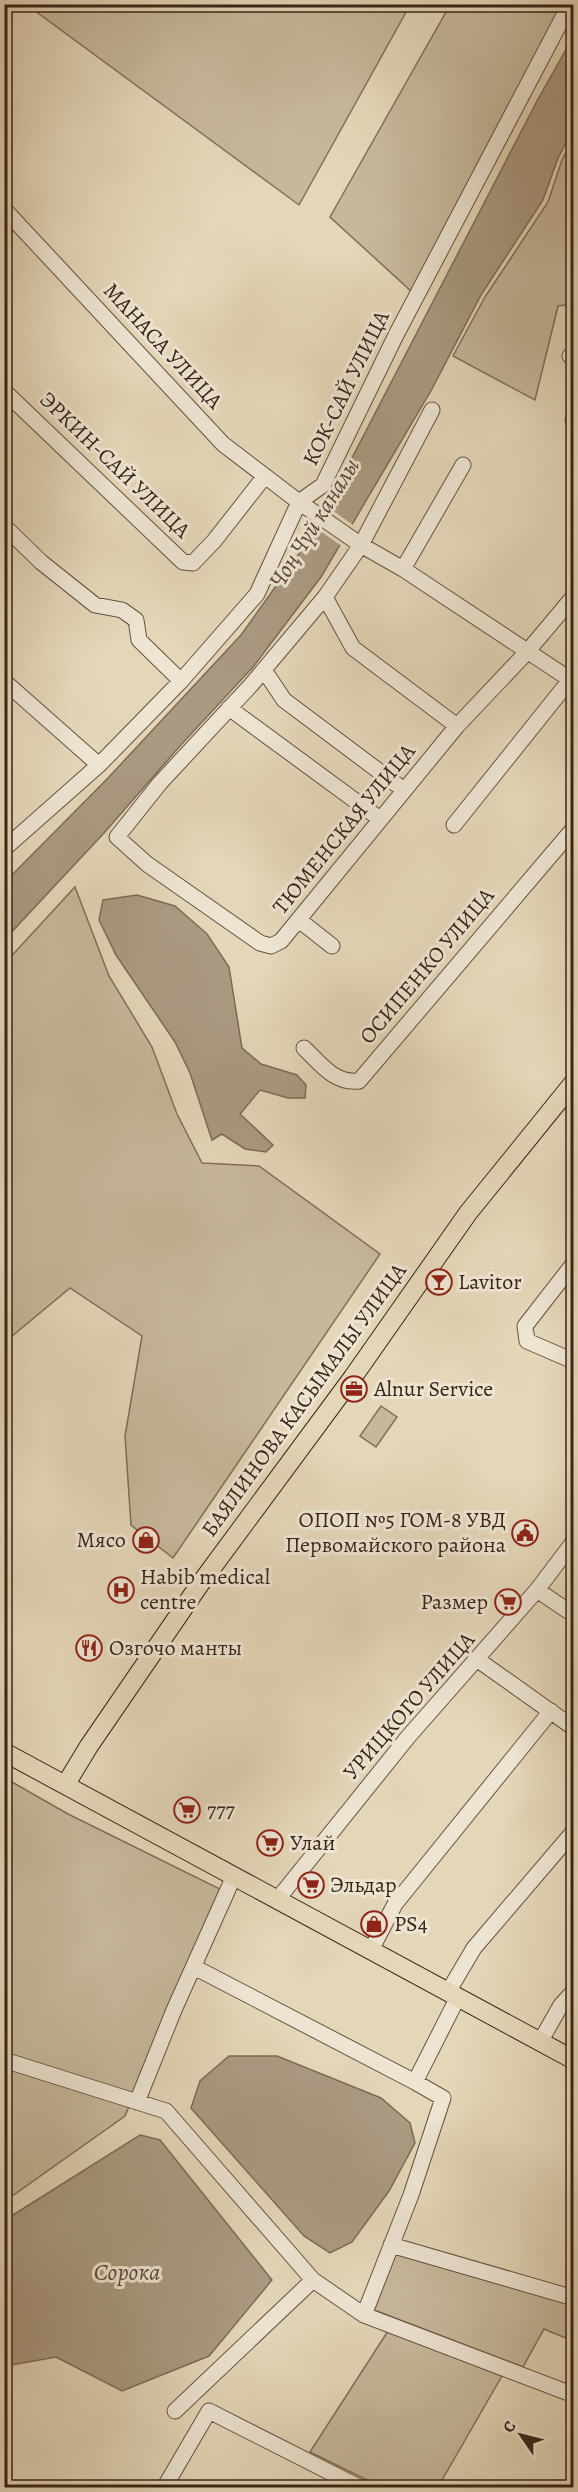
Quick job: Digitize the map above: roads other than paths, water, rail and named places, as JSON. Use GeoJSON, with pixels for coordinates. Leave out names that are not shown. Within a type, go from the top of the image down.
{"type":"FeatureCollection","features":[{"type":"Feature","properties":{"kind":"main road","name":"БАЯЛИНОВА КАСЫМАЛЫ УЛИЦА"},"geometry":{"type":"LineString","coordinates":[[66,1784],[89,1746],[200,1584],[353,1377],[468,1213],[573,1082]]}},
{"type":"Feature","properties":{"kind":"main road"},"geometry":{"type":"LineString","coordinates":[[4,1752],[573,2060]]}},
{"type":"Feature","properties":{"kind":"street","name":"КОК-САЙ УЛИЦА"},"geometry":{"type":"LineString","coordinates":[[4,849],[99,765],[180,681],[257,594],[299,502],[323,485],[396,335],[570,4]]}},
{"type":"Feature","properties":{"kind":"street","name":"МАНАСА УЛИЦА"},"geometry":{"type":"LineString","coordinates":[[4,209],[223,444],[299,502],[358,542]]}},
{"type":"Feature","properties":{"kind":"street","name":"ЭРКИН-САЙ УЛИЦА"},"geometry":{"type":"LineString","coordinates":[[4,391],[183,562],[193,563],[214,541],[265,476]]}},
{"type":"Feature","properties":{"kind":"street"},"geometry":{"type":"LineString","coordinates":[[381,819],[229,708],[325,597],[432,410]]}},
{"type":"Feature","properties":{"kind":"street"},"geometry":{"type":"LineString","coordinates":[[403,569],[463,465]]}},
{"type":"Feature","properties":{"kind":"street"},"geometry":{"type":"LineString","coordinates":[[4,526],[41,562],[95,605],[122,610],[136,620],[139,640],[180,681]]}},
{"type":"Feature","properties":{"kind":"street"},"geometry":{"type":"LineString","coordinates":[[358,542],[403,569],[572,681],[454,825]]}},
{"type":"Feature","properties":{"kind":"street","name":"ТЮМЕНСКАЯ УЛИЦА"},"geometry":{"type":"LineString","coordinates":[[229,708],[160,783],[117,837],[147,864],[260,943],[272,946],[281,941],[457,726],[527,651],[573,596]]}},
{"type":"Feature","properties":{"kind":"street"},"geometry":{"type":"LineString","coordinates":[[325,597],[353,648],[457,726]]}},
{"type":"Feature","properties":{"kind":"street"},"geometry":{"type":"LineString","coordinates":[[264,670],[284,700],[404,790]]}},
{"type":"Feature","properties":{"kind":"street"},"geometry":{"type":"LineString","coordinates":[[4,681],[99,765]]}},
{"type":"Feature","properties":{"kind":"street","name":"ОСИПЕНКО УЛИЦА"},"geometry":{"type":"LineString","coordinates":[[304,1047],[337,1078],[348,1082],[359,1081],[573,828]]}},
{"type":"Feature","properties":{"kind":"street"},"geometry":{"type":"LineString","coordinates":[[299,920],[332,946]]}},
{"type":"Feature","properties":{"kind":"street"},"geometry":{"type":"LineString","coordinates":[[573,1263],[525,1326],[527,1341],[573,1360]]}},
{"type":"Feature","properties":{"kind":"street","name":"УРИЦКОГО УЛИЦА"},"geometry":{"type":"LineString","coordinates":[[278,1900],[408,1737],[478,1660],[537,1590],[573,1541]]}},
{"type":"Feature","properties":{"kind":"street"},"geometry":{"type":"LineString","coordinates":[[537,1590],[573,1615]]}},
{"type":"Feature","properties":{"kind":"street"},"geometry":{"type":"LineString","coordinates":[[478,1660],[573,1728]]}},
{"type":"Feature","properties":{"kind":"street"},"geometry":{"type":"LineString","coordinates":[[371,1950],[395,1904],[551,1711]]}},
{"type":"Feature","properties":{"kind":"street"},"geometry":{"type":"LineString","coordinates":[[415,2082],[474,1948],[573,1831]]}},
{"type":"Feature","properties":{"kind":"street"},"geometry":{"type":"LineString","coordinates":[[137,2102],[234,1876]]}},
{"type":"Feature","properties":{"kind":"street"},"geometry":{"type":"LineString","coordinates":[[194,1967],[443,2098],[393,2241],[364,2315]]}},
{"type":"Feature","properties":{"kind":"street"},"geometry":{"type":"LineString","coordinates":[[540,2042],[561,2005],[573,1991]]}},
{"type":"Feature","properties":{"kind":"street"},"geometry":{"type":"LineString","coordinates":[[4,2060],[166,2111],[313,2280],[364,2315],[573,2395]]}},
{"type":"Feature","properties":{"kind":"street"},"geometry":{"type":"LineString","coordinates":[[393,2241],[573,2291]]}},
{"type":"Feature","properties":{"kind":"street"},"geometry":{"type":"LineString","coordinates":[[393,2241],[573,2298]]}},
{"type":"Feature","properties":{"kind":"street"},"geometry":{"type":"LineString","coordinates":[[175,2411],[218,2373],[313,2280]]}},
{"type":"Feature","properties":{"kind":"street"},"geometry":{"type":"LineString","coordinates":[[164,2487],[210,2411],[361,2487]]}},
{"type":"Feature","properties":{"kind":"water"},"geometry":{"type":"Polygon","coordinates":[[[573,37],[573,130],[558,158],[543,200],[481,295],[432,389],[321,577],[253,667],[5,939],[5,882],[108,778],[241,635],[311,537],[537,101],[573,37]]]}},
{"type":"Feature","properties":{"kind":"water"},"geometry":{"type":"Polygon","coordinates":[[[137,895],[175,906],[207,934],[229,967],[242,1048],[261,1064],[297,1075],[306,1085],[305,1098],[288,1098],[260,1090],[240,1114],[273,1145],[266,1152],[245,1149],[222,1134],[212,1140],[190,1073],[175,1042],[116,955],[99,920],[103,900],[137,895]]]}},
{"type":"Feature","properties":{"kind":"water"},"geometry":{"type":"Polygon","coordinates":[[[229,2056],[277,2056],[381,2098],[410,2123],[415,2143],[389,2191],[352,2242],[330,2253],[304,2236],[191,2108],[200,2081],[229,2056]]]}},
{"type":"Feature","properties":{"kind":"water","name":"Сорока"},"geometry":{"type":"Polygon","coordinates":[[[140,2135],[160,2140],[272,2280],[209,2356],[122,2391],[56,2357],[5,2366],[5,2220],[140,2135]]]}},
{"type":"Feature","properties":{"kind":"place","name":"Lavitor"},"geometry":{"type":"Point","coordinates":[439,1282]}},
{"type":"Feature","properties":{"kind":"place","name":"Alnur Service"},"geometry":{"type":"Point","coordinates":[354,1389]}},
{"type":"Feature","properties":{"kind":"place","name":"ОПОП №5 ГОМ-8 УВД Первомайского района"},"geometry":{"type":"Point","coordinates":[525,1533]}},
{"type":"Feature","properties":{"kind":"place","name":"Мясо"},"geometry":{"type":"Point","coordinates":[146,1540]}},
{"type":"Feature","properties":{"kind":"place","name":"Habib medical centre"},"geometry":{"type":"Point","coordinates":[121,1590]}},
{"type":"Feature","properties":{"kind":"place","name":"Размер"},"geometry":{"type":"Point","coordinates":[508,1602]}},
{"type":"Feature","properties":{"kind":"place","name":"Озгочо манты"},"geometry":{"type":"Point","coordinates":[89,1648]}},
{"type":"Feature","properties":{"kind":"place","name":"777"},"geometry":{"type":"Point","coordinates":[187,1810]}},
{"type":"Feature","properties":{"kind":"place","name":"Улай"},"geometry":{"type":"Point","coordinates":[270,1843]}},
{"type":"Feature","properties":{"kind":"place","name":"Эльдар"},"geometry":{"type":"Point","coordinates":[311,1885]}},
{"type":"Feature","properties":{"kind":"place","name":"PS4"},"geometry":{"type":"Point","coordinates":[374,1924]}},
{"type":"Feature","properties":{"kind":"water label","name":"Чоң Чүй каналы"},"geometry":{"type":"Point","coordinates":[314,523]}}]}
